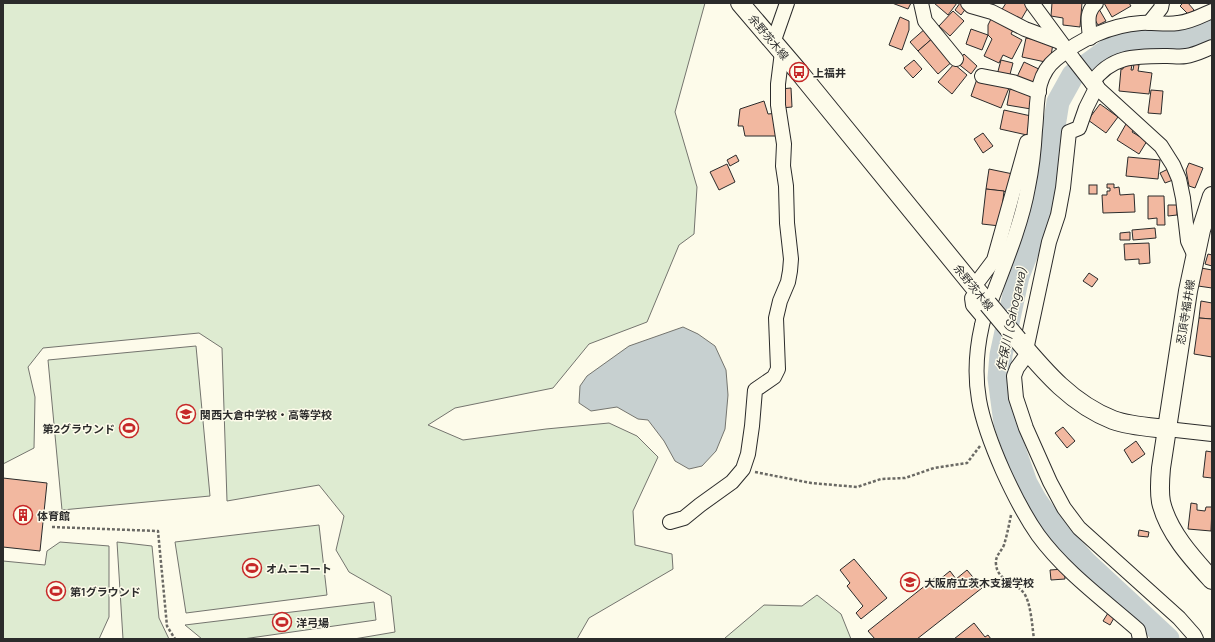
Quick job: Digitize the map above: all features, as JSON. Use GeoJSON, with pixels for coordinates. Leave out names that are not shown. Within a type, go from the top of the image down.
{"type":"FeatureCollection","features":[{"type":"Feature","properties":{"kind":"main road","name":"余野茨木線"},"geometry":{"type":"LineString","coordinates":[[740,3],[778,48],[981,307],[1024,348],[1051,378],[1071,396],[1091,410],[1114,420],[1167,429]]}},
{"type":"Feature","properties":{"kind":"main road","name":"忍頂寺福井線"},"geometry":{"type":"LineString","coordinates":[[1167,429],[1188,292],[1201,230],[1212,196]]}},
{"type":"Feature","properties":{"kind":"main road"},"geometry":{"type":"LineString","coordinates":[[1167,429],[1161,468],[1161,502],[1170,527],[1194,561],[1212,580]]}},
{"type":"Feature","properties":{"kind":"street"},"geometry":{"type":"LineString","coordinates":[[670,522],[684,518],[732,482],[743,469],[748,454],[755,390],[774,377],[778,370],[776,318],[780,301],[788,282],[791,259],[787,223],[786,186],[783,166],[784,144],[778,105],[778,48],[787,3]]}},
{"type":"Feature","properties":{"kind":"street"},"geometry":{"type":"LineString","coordinates":[[921,3],[925,21],[956,59]]}},
{"type":"Feature","properties":{"kind":"street"},"geometry":{"type":"LineString","coordinates":[[968,3],[971,6],[992,12],[1067,51]]}},
{"type":"Feature","properties":{"kind":"street"},"geometry":{"type":"LineString","coordinates":[[1032,3],[1067,51],[1094,84],[1161,146],[1173,164],[1179,179],[1183,198],[1188,241],[1195,256]]}},
{"type":"Feature","properties":{"kind":"street"},"geometry":{"type":"LineString","coordinates":[[1090,38],[1088,14],[1096,3]]}},
{"type":"Feature","properties":{"kind":"street"},"geometry":{"type":"LineString","coordinates":[[1149,23],[1161,8],[1162,3]]}},
{"type":"Feature","properties":{"kind":"street"},"geometry":{"type":"LineString","coordinates":[[979,280],[994,260],[1037,99],[1040,82],[1046,70],[1055,60],[1067,51],[1098,33],[1121,26],[1149,23],[1177,24],[1193,20],[1212,11]]}},
{"type":"Feature","properties":{"kind":"street"},"geometry":{"type":"LineString","coordinates":[[1196,639],[1179,618],[1079,528],[1064,508],[1050,482],[1026,428],[1016,398],[1014,376],[1024,348],[1045,260],[1058,215],[1063,188],[1069,132],[1079,128],[1098,74],[1105,68],[1121,60],[1138,56],[1186,56],[1212,47]]}},
{"type":"Feature","properties":{"kind":"street"},"geometry":{"type":"LineString","coordinates":[[982,76],[1013,82],[1037,99]]}},
{"type":"Feature","properties":{"kind":"street"},"geometry":{"type":"LineString","coordinates":[[1037,99],[1036,128],[1028,187],[1020,218],[981,307],[976,357],[980,413],[988,436],[1014,496],[1038,535],[1079,579],[1138,630],[1140,639]]}},
{"type":"Feature","properties":{"kind":"street"},"geometry":{"type":"LineString","coordinates":[[1167,429],[1212,434]]}},
{"type":"Feature","properties":{"kind":"path"},"geometry":{"type":"LineString","coordinates":[[743,469],[811,483],[857,487],[881,479],[906,478],[934,468],[967,463],[988,436]]}},
{"type":"Feature","properties":{"kind":"path"},"geometry":{"type":"LineString","coordinates":[[1014,496],[1005,541],[996,557],[997,572],[1024,593],[1027,600],[1034,639]]}},
{"type":"Feature","properties":{"kind":"path"},"geometry":{"type":"LineString","coordinates":[[52,527],[158,531],[167,626],[175,639]]}},
{"type":"Feature","properties":{"kind":"green space"},"geometry":{"type":"Polygon","coordinates":[[[3,3],[705,3],[675,112],[697,187],[694,234],[679,245],[647,322],[589,344],[553,388],[455,408],[428,425],[463,440],[546,429],[609,423],[637,436],[658,457],[633,511],[635,545],[672,554],[673,569],[589,618],[577,639],[354,639],[395,632],[391,596],[349,572],[336,550],[344,516],[319,485],[227,501],[222,348],[199,333],[43,348],[28,367],[35,397],[34,448],[3,464],[3,3]]]}},
{"type":"Feature","properties":{"kind":"green space","name":"第2グラウンド"},"geometry":{"type":"Polygon","coordinates":[[[196,346],[210,496],[62,510],[48,360],[196,346]]]}},
{"type":"Feature","properties":{"kind":"green space","name":"オムニコート"},"geometry":{"type":"Polygon","coordinates":[[[319,525],[327,595],[186,613],[175,542],[319,525]]]}},
{"type":"Feature","properties":{"kind":"green space","name":"第1グラウンド"},"geometry":{"type":"Polygon","coordinates":[[[60,542],[109,546],[109,617],[99,639],[3,639],[3,561],[45,565],[47,551],[60,542]]]}},
{"type":"Feature","properties":{"kind":"green space"},"geometry":{"type":"Polygon","coordinates":[[[117,542],[152,546],[159,618],[169,639],[123,639],[117,542]]]}},
{"type":"Feature","properties":{"kind":"green space"},"geometry":{"type":"Polygon","coordinates":[[[817,595],[841,614],[851,639],[725,638],[764,605],[802,606],[817,595]]]}},
{"type":"Feature","properties":{"kind":"green space","name":"洋弓場"},"geometry":{"type":"Polygon","coordinates":[[[374,602],[376,620],[243,639],[202,639],[185,625],[374,602]]]}},
{"type":"Feature","properties":{"kind":"shaded area"},"geometry":{"type":"Polygon","coordinates":[[[683,327],[698,334],[715,346],[726,370],[728,395],[725,429],[716,451],[702,466],[689,469],[675,461],[664,441],[648,420],[638,419],[617,407],[591,411],[579,403],[580,386],[587,376],[629,346],[683,327]]]}},
{"type":"Feature","properties":{"kind":"building"},"geometry":{"type":"Polygon","coordinates":[[[892,3],[911,3],[908,9],[892,3]]]}},
{"type":"Feature","properties":{"kind":"building"},"geometry":{"type":"Polygon","coordinates":[[[934,3],[957,3],[948,15],[934,3]]]}},
{"type":"Feature","properties":{"kind":"building"},"geometry":{"type":"Polygon","coordinates":[[[960,3],[967,7],[961,15],[955,10],[960,3]]]}},
{"type":"Feature","properties":{"kind":"building"},"geometry":{"type":"Polygon","coordinates":[[[1006,3],[1024,3],[1029,6],[1019,23],[1001,11],[1006,3]]]}},
{"type":"Feature","properties":{"kind":"building"},"geometry":{"type":"Polygon","coordinates":[[[1052,3],[1082,3],[1080,27],[1063,25],[1063,18],[1051,16],[1052,3]]]}},
{"type":"Feature","properties":{"kind":"building"},"geometry":{"type":"Polygon","coordinates":[[[1104,3],[1129,3],[1131,6],[1112,17],[1104,3]]]}},
{"type":"Feature","properties":{"kind":"building"},"geometry":{"type":"Polygon","coordinates":[[[1183,3],[1188,3],[1194,10],[1189,15],[1180,6],[1183,3]]]}},
{"type":"Feature","properties":{"kind":"building"},"geometry":{"type":"Polygon","coordinates":[[[1099,9],[1106,21],[1098,25],[1091,13],[1099,9]]]}},
{"type":"Feature","properties":{"kind":"building"},"geometry":{"type":"Polygon","coordinates":[[[953,11],[964,21],[950,36],[939,26],[953,11]]]}},
{"type":"Feature","properties":{"kind":"building"},"geometry":{"type":"Polygon","coordinates":[[[900,17],[909,21],[909,30],[902,50],[889,45],[900,17]]]}},
{"type":"Feature","properties":{"kind":"building"},"geometry":{"type":"Polygon","coordinates":[[[992,17],[1014,28],[1011,34],[1022,40],[1012,59],[1003,55],[999,63],[984,56],[992,39],[988,35],[988,25],[992,17]]]}},
{"type":"Feature","properties":{"kind":"building"},"geometry":{"type":"Polygon","coordinates":[[[926,28],[934,37],[918,51],[910,42],[926,28]]]}},
{"type":"Feature","properties":{"kind":"building"},"geometry":{"type":"Polygon","coordinates":[[[971,29],[988,35],[982,50],[966,44],[971,29]]]}},
{"type":"Feature","properties":{"kind":"building"},"geometry":{"type":"Polygon","coordinates":[[[934,37],[954,60],[938,74],[918,51],[934,37]]]}},
{"type":"Feature","properties":{"kind":"building"},"geometry":{"type":"Polygon","coordinates":[[[1026,38],[1053,43],[1050,63],[1022,57],[1026,38]]]}},
{"type":"Feature","properties":{"kind":"building"},"geometry":{"type":"Polygon","coordinates":[[[964,54],[977,66],[971,74],[957,63],[964,54]]]}},
{"type":"Feature","properties":{"kind":"building"},"geometry":{"type":"Polygon","coordinates":[[[914,60],[922,69],[913,78],[904,68],[914,60]]]}},
{"type":"Feature","properties":{"kind":"building"},"geometry":{"type":"Polygon","coordinates":[[[1001,60],[1013,63],[1009,78],[997,75],[1001,60]]]}},
{"type":"Feature","properties":{"kind":"building"},"geometry":{"type":"Polygon","coordinates":[[[1024,62],[1043,71],[1035,88],[1016,79],[1024,62]]]}},
{"type":"Feature","properties":{"kind":"building"},"geometry":{"type":"Polygon","coordinates":[[[954,64],[967,75],[952,94],[938,82],[954,64]]]}},
{"type":"Feature","properties":{"kind":"building"},"geometry":{"type":"Polygon","coordinates":[[[1123,64],[1132,65],[1131,70],[1133,70],[1134,64],[1139,65],[1138,71],[1152,73],[1149,94],[1119,91],[1121,69],[1123,69],[1123,64]]]}},
{"type":"Feature","properties":{"kind":"building"},"geometry":{"type":"Polygon","coordinates":[[[978,76],[1009,88],[1001,108],[971,96],[978,76]]]}},
{"type":"Feature","properties":{"kind":"building"},"geometry":{"type":"Polygon","coordinates":[[[791,88],[792,107],[781,108],[780,89],[791,88]]]}},
{"type":"Feature","properties":{"kind":"building"},"geometry":{"type":"Polygon","coordinates":[[[1010,89],[1033,93],[1031,109],[1007,105],[1010,89]]]}},
{"type":"Feature","properties":{"kind":"building"},"geometry":{"type":"Polygon","coordinates":[[[1151,90],[1163,91],[1161,114],[1148,113],[1151,90]]]}},
{"type":"Feature","properties":{"kind":"building"},"geometry":{"type":"Polygon","coordinates":[[[764,101],[768,114],[779,113],[779,136],[745,136],[743,126],[738,126],[740,109],[764,101]]]}},
{"type":"Feature","properties":{"kind":"building"},"geometry":{"type":"Polygon","coordinates":[[[1100,104],[1118,117],[1106,133],[1088,120],[1100,104]]]}},
{"type":"Feature","properties":{"kind":"building"},"geometry":{"type":"Polygon","coordinates":[[[1004,110],[1031,116],[1027,135],[1000,129],[1004,110]]]}},
{"type":"Feature","properties":{"kind":"building"},"geometry":{"type":"Polygon","coordinates":[[[1126,124],[1134,129],[1132,132],[1147,141],[1139,154],[1117,140],[1126,124]]]}},
{"type":"Feature","properties":{"kind":"building"},"geometry":{"type":"Polygon","coordinates":[[[983,133],[993,146],[983,153],[974,139],[983,133]]]}},
{"type":"Feature","properties":{"kind":"building"},"geometry":{"type":"Polygon","coordinates":[[[736,155],[739,161],[730,166],[727,160],[736,155]]]}},
{"type":"Feature","properties":{"kind":"building"},"geometry":{"type":"Polygon","coordinates":[[[1128,157],[1160,160],[1158,179],[1126,176],[1128,157]]]}},
{"type":"Feature","properties":{"kind":"building"},"geometry":{"type":"Polygon","coordinates":[[[1189,163],[1203,168],[1195,188],[1189,186],[1186,170],[1189,163]]]}},
{"type":"Feature","properties":{"kind":"building"},"geometry":{"type":"Polygon","coordinates":[[[727,164],[735,182],[719,190],[710,172],[727,164]]]}},
{"type":"Feature","properties":{"kind":"building"},"geometry":{"type":"Polygon","coordinates":[[[989,169],[1013,174],[1009,192],[986,189],[989,169]]]}},
{"type":"Feature","properties":{"kind":"building"},"geometry":{"type":"Polygon","coordinates":[[[1168,169],[1173,180],[1165,183],[1160,173],[1168,169]]]}},
{"type":"Feature","properties":{"kind":"building"},"geometry":{"type":"Polygon","coordinates":[[[1107,184],[1114,184],[1114,188],[1119,187],[1120,195],[1134,194],[1135,212],[1103,213],[1102,195],[1107,195],[1107,191],[1110,191],[1110,188],[1107,188],[1107,184]]]}},
{"type":"Feature","properties":{"kind":"building"},"geometry":{"type":"Polygon","coordinates":[[[1089,185],[1097,185],[1097,194],[1089,194],[1089,185]]]}},
{"type":"Feature","properties":{"kind":"building"},"geometry":{"type":"Polygon","coordinates":[[[986,189],[1004,191],[1000,226],[982,224],[986,189]]]}},
{"type":"Feature","properties":{"kind":"building"},"geometry":{"type":"Polygon","coordinates":[[[1148,196],[1164,196],[1165,225],[1157,225],[1157,218],[1148,219],[1148,196]]]}},
{"type":"Feature","properties":{"kind":"building"},"geometry":{"type":"Polygon","coordinates":[[[1168,205],[1177,205],[1177,215],[1168,216],[1168,205]]]}},
{"type":"Feature","properties":{"kind":"building"},"geometry":{"type":"Polygon","coordinates":[[[1155,228],[1156,238],[1133,240],[1132,230],[1155,228]]]}},
{"type":"Feature","properties":{"kind":"building"},"geometry":{"type":"Polygon","coordinates":[[[1130,232],[1130,240],[1120,240],[1120,233],[1130,232]]]}},
{"type":"Feature","properties":{"kind":"building"},"geometry":{"type":"Polygon","coordinates":[[[1149,243],[1150,263],[1139,264],[1139,259],[1125,260],[1124,244],[1149,243]]]}},
{"type":"Feature","properties":{"kind":"building"},"geometry":{"type":"Polygon","coordinates":[[[1208,254],[1212,255],[1212,266],[1205,264],[1208,254]]]}},
{"type":"Feature","properties":{"kind":"building"},"geometry":{"type":"Polygon","coordinates":[[[1201,268],[1212,270],[1212,288],[1198,286],[1201,268]]]}},
{"type":"Feature","properties":{"kind":"building"},"geometry":{"type":"Polygon","coordinates":[[[1089,273],[1098,279],[1092,287],[1083,281],[1089,273]]]}},
{"type":"Feature","properties":{"kind":"building"},"geometry":{"type":"Polygon","coordinates":[[[1201,301],[1212,303],[1212,319],[1199,318],[1201,301]]]}},
{"type":"Feature","properties":{"kind":"building"},"geometry":{"type":"Polygon","coordinates":[[[1199,318],[1212,319],[1212,357],[1194,354],[1199,318]]]}},
{"type":"Feature","properties":{"kind":"building"},"geometry":{"type":"Polygon","coordinates":[[[1063,427],[1075,441],[1067,448],[1055,433],[1063,427]]]}},
{"type":"Feature","properties":{"kind":"building"},"geometry":{"type":"Polygon","coordinates":[[[1136,441],[1145,454],[1132,463],[1124,450],[1136,441]]]}},
{"type":"Feature","properties":{"kind":"building"},"geometry":{"type":"Polygon","coordinates":[[[1206,451],[1212,452],[1212,478],[1203,477],[1206,451]]]}},
{"type":"Feature","properties":{"kind":"building","name":"体育館"},"geometry":{"type":"Polygon","coordinates":[[[3,478],[47,483],[40,551],[3,547],[3,478]]]}},
{"type":"Feature","properties":{"kind":"building"},"geometry":{"type":"Polygon","coordinates":[[[1191,503],[1197,504],[1197,510],[1205,511],[1206,507],[1212,507],[1211,531],[1188,529],[1191,503]]]}},
{"type":"Feature","properties":{"kind":"building"},"geometry":{"type":"Polygon","coordinates":[[[1139,530],[1149,532],[1148,537],[1138,536],[1139,530]]]}},
{"type":"Feature","properties":{"kind":"building"},"geometry":{"type":"Polygon","coordinates":[[[854,559],[887,598],[861,619],[856,613],[863,606],[847,586],[850,583],[840,570],[854,559]]]}},
{"type":"Feature","properties":{"kind":"building"},"geometry":{"type":"Polygon","coordinates":[[[1064,569],[1065,579],[1051,580],[1050,570],[1064,569]]]}},
{"type":"Feature","properties":{"kind":"building"},"geometry":{"type":"Polygon","coordinates":[[[967,570],[982,588],[917,639],[875,639],[868,631],[936,577],[939,580],[950,571],[956,579],[967,570]]]}},
{"type":"Feature","properties":{"kind":"building"},"geometry":{"type":"Polygon","coordinates":[[[1108,613],[1114,618],[1110,625],[1103,621],[1108,613]]]}},
{"type":"Feature","properties":{"kind":"building"},"geometry":{"type":"Polygon","coordinates":[[[974,623],[985,637],[988,635],[991,639],[954,639],[974,623]]]}},
{"type":"Feature","properties":{"kind":"waterway","name":"佐保川 (Sahogawa)"},"geometry":{"type":"LineString","coordinates":[[1168,639],[1085,562],[1058,532],[1036,501],[1026,483],[1005,423],[999,378],[1001,355],[1018,276],[1038,224],[1058,102],[1073,75],[1116,44],[1186,40],[1212,27]]}},
{"type":"Feature","properties":{"kind":"place","name":"上福井"},"geometry":{"type":"Point","coordinates":[799,72]}},
{"type":"Feature","properties":{"kind":"place","name":"関西大倉中学校・高等学校"},"geometry":{"type":"Point","coordinates":[186,414]}},
{"type":"Feature","properties":{"kind":"place","name":"第2グラウンド"},"geometry":{"type":"Point","coordinates":[129,428]}},
{"type":"Feature","properties":{"kind":"place","name":"体育館"},"geometry":{"type":"Point","coordinates":[23,515]}},
{"type":"Feature","properties":{"kind":"place","name":"オムニコート"},"geometry":{"type":"Point","coordinates":[252,568]}},
{"type":"Feature","properties":{"kind":"place","name":"大阪府立茨木支援学校"},"geometry":{"type":"Point","coordinates":[910,582]}},
{"type":"Feature","properties":{"kind":"place","name":"第1グラウンド"},"geometry":{"type":"Point","coordinates":[56,591]}},
{"type":"Feature","properties":{"kind":"place","name":"洋弓場"},"geometry":{"type":"Point","coordinates":[282,622]}}]}
